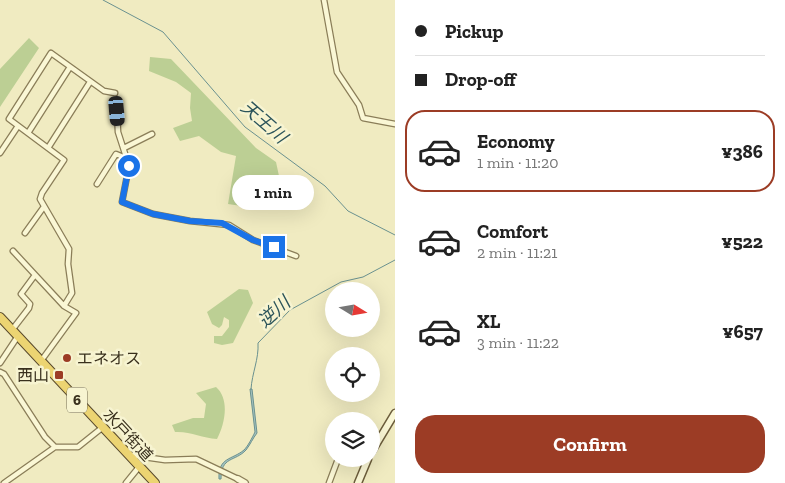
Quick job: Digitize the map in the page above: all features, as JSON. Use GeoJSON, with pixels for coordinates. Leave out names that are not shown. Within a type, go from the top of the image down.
{"type":"FeatureCollection","features":[{"type":"Feature","properties":{"kind":"highway","name":"水戸街道"},"geometry":{"type":"LineString","coordinates":[[0,317],[155,483]]}},
{"type":"Feature","properties":{"kind":"main road"},"geometry":{"type":"LineString","coordinates":[[380,436],[395,413]]}},
{"type":"Feature","properties":{"kind":"main road"},"geometry":{"type":"LineString","coordinates":[[358,483],[365,467]]}},
{"type":"Feature","properties":{"kind":"street"},"geometry":{"type":"LineString","coordinates":[[324,0],[337,72],[356,101],[362,118],[395,124]]}},
{"type":"Feature","properties":{"kind":"street"},"geometry":{"type":"LineString","coordinates":[[64,306],[72,293],[68,264],[69,249],[43,208],[40,199],[64,160],[8,119],[51,53],[107,93],[115,93]]}},
{"type":"Feature","properties":{"kind":"street"},"geometry":{"type":"LineString","coordinates":[[28,133],[70,67]]}},
{"type":"Feature","properties":{"kind":"street"},"geometry":{"type":"LineString","coordinates":[[48,148],[90,82]]}},
{"type":"Feature","properties":{"kind":"street"},"geometry":{"type":"LineString","coordinates":[[117,111],[118,132],[128,159],[128,173],[122,202],[153,214],[190,221],[229,225],[253,240],[296,256]]}},
{"type":"Feature","properties":{"kind":"street"},"geometry":{"type":"LineString","coordinates":[[0,153],[18,126]]}},
{"type":"Feature","properties":{"kind":"street"},"geometry":{"type":"LineString","coordinates":[[124,148],[152,134]]}},
{"type":"Feature","properties":{"kind":"street"},"geometry":{"type":"LineString","coordinates":[[97,184],[116,154],[128,159]]}},
{"type":"Feature","properties":{"kind":"street"},"geometry":{"type":"LineString","coordinates":[[25,233],[43,208]]}},
{"type":"Feature","properties":{"kind":"street"},"geometry":{"type":"LineString","coordinates":[[14,250],[64,306],[76,313],[41,361]]}},
{"type":"Feature","properties":{"kind":"street"},"geometry":{"type":"LineString","coordinates":[[0,363],[29,308],[30,304],[21,294],[36,274]]}},
{"type":"Feature","properties":{"kind":"street"},"geometry":{"type":"LineString","coordinates":[[0,372],[4,374],[45,437],[55,447]]}},
{"type":"Feature","properties":{"kind":"street"},"geometry":{"type":"LineString","coordinates":[[4,483],[55,447],[78,447],[102,427]]}},
{"type":"Feature","properties":{"kind":"street"},"geometry":{"type":"LineString","coordinates":[[128,455],[165,460],[196,458],[244,483]]}},
{"type":"Feature","properties":{"kind":"street"},"geometry":{"type":"LineString","coordinates":[[126,483],[139,466]]}},
{"type":"Feature","properties":{"kind":"street"},"geometry":{"type":"LineString","coordinates":[[329,483],[335,467]]}},
{"type":"Feature","properties":{"kind":"green space"},"geometry":{"type":"Polygon","coordinates":[[[29,38],[39,48],[0,107],[0,69],[29,38]]]}},
{"type":"Feature","properties":{"kind":"green space"},"geometry":{"type":"Polygon","coordinates":[[[150,57],[171,59],[256,148],[276,162],[279,176],[274,190],[258,187],[248,207],[228,204],[236,156],[221,152],[199,136],[180,141],[173,128],[192,121],[190,108],[191,93],[176,82],[149,71],[150,57]]]}},
{"type":"Feature","properties":{"kind":"green space"},"geometry":{"type":"Polygon","coordinates":[[[239,289],[248,290],[253,303],[233,343],[222,345],[214,343],[214,336],[222,336],[229,327],[229,320],[224,317],[219,328],[212,324],[207,312],[239,289]]]}},
{"type":"Feature","properties":{"kind":"green space"},"geometry":{"type":"Polygon","coordinates":[[[216,387],[225,405],[224,419],[217,439],[175,432],[172,425],[193,418],[204,418],[206,404],[196,393],[216,387]]]}},
{"type":"Feature","properties":{"kind":"water"},"geometry":{"type":"Polygon","coordinates":[[[250,389],[252,389],[257,433],[242,454],[229,460],[223,466],[221,479],[219,479],[219,472],[223,463],[244,450],[255,432],[250,389]]]}},
{"type":"Feature","properties":{"kind":"waterway","name":"天王川"},"geometry":{"type":"LineString","coordinates":[[103,0],[163,32],[245,127],[325,186],[348,211],[395,235]]}},
{"type":"Feature","properties":{"kind":"waterway","name":"逆川"},"geometry":{"type":"LineString","coordinates":[[251,389],[258,343],[290,310],[341,282],[363,277],[395,260]]}},
{"type":"Feature","properties":{"kind":"place","name":"エネオス"},"geometry":{"type":"Point","coordinates":[67,358]}},
{"type":"Feature","properties":{"kind":"place","name":"西山"},"geometry":{"type":"Point","coordinates":[59,375]}},
{"type":"Feature","properties":{"kind":"route"},"geometry":{"type":"LineString","coordinates":[[129,166],[122,202],[153,214],[190,221],[229,225],[253,240],[274,247]]}}]}
